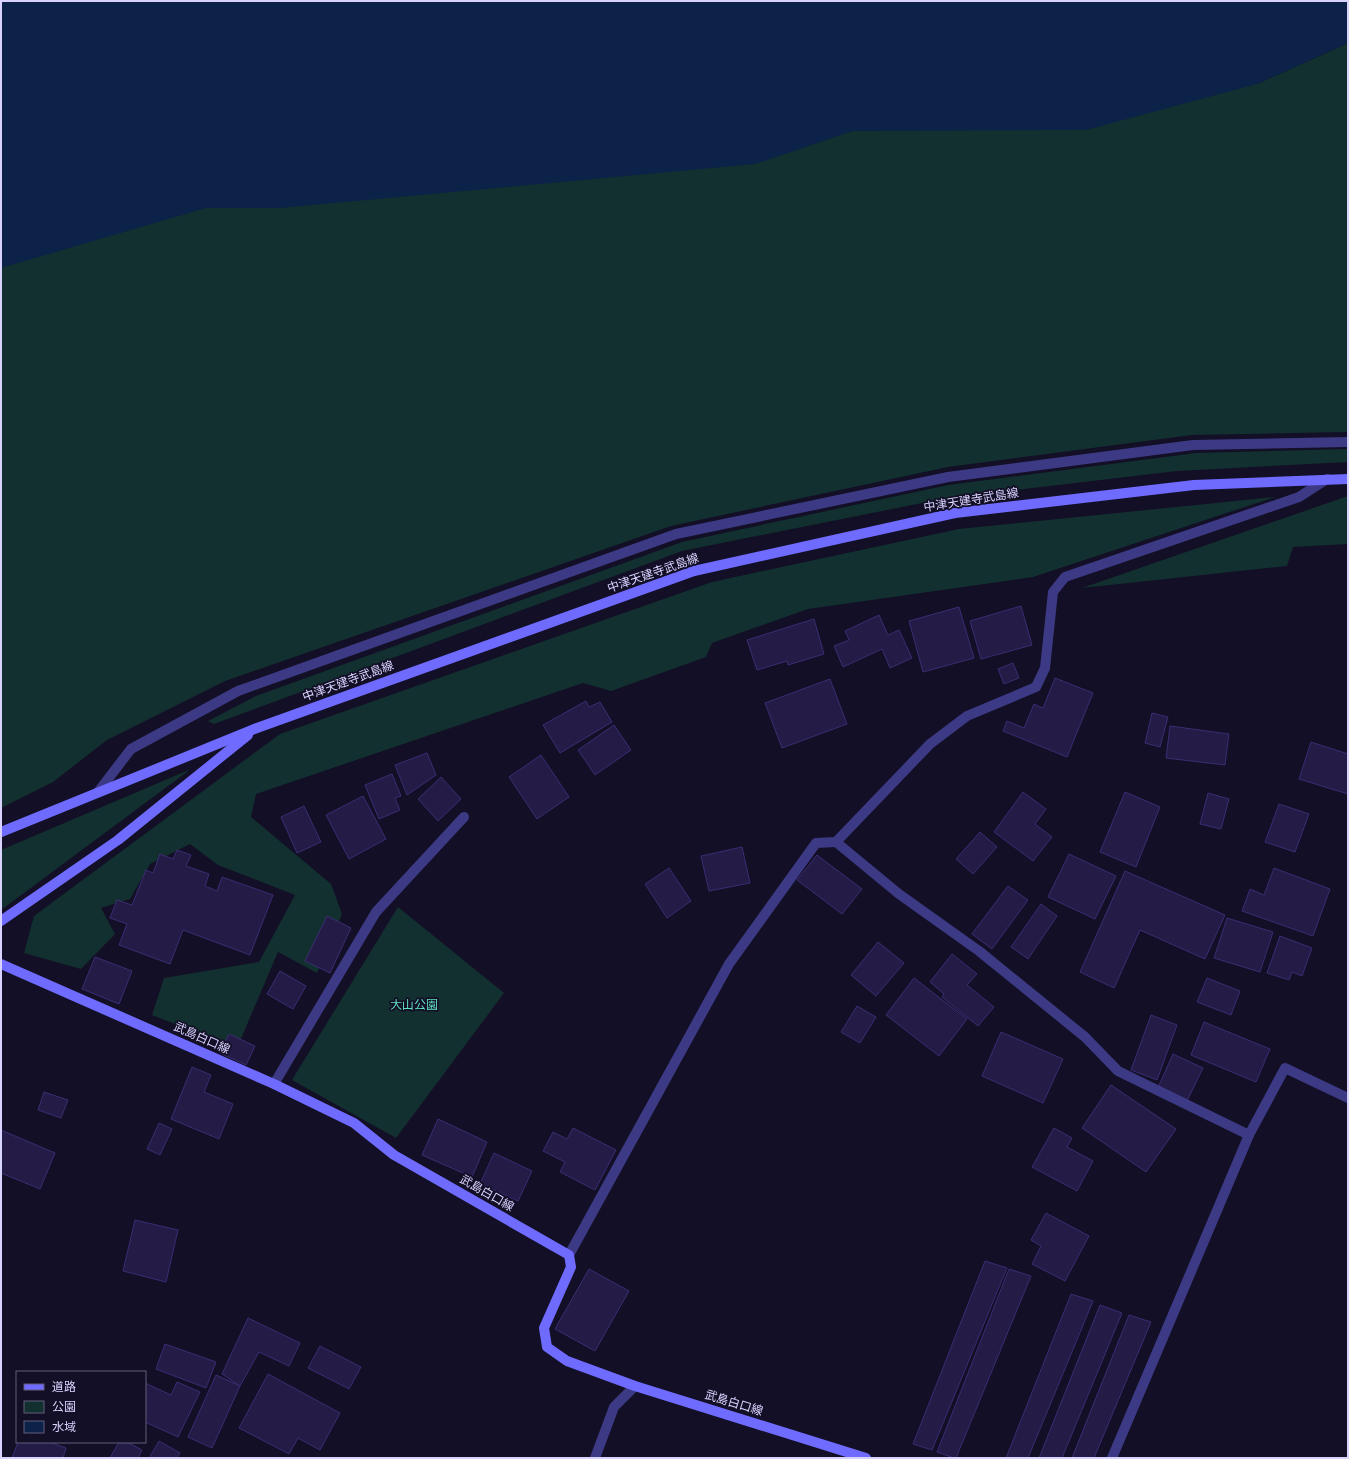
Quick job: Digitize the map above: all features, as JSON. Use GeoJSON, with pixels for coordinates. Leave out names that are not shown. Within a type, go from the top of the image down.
{"type":"FeatureCollection","features":[{"type":"Feature","properties":{"kind":"main road","name":"中津天建寺武島線"},"geometry":{"type":"LineString","coordinates":[[1,832],[257,728],[694,571],[955,513],[1194,485],[1348,479]]}},
{"type":"Feature","properties":{"kind":"main road"},"geometry":{"type":"LineString","coordinates":[[1,921],[118,840],[257,728]]}},
{"type":"Feature","properties":{"kind":"main road","name":"武島白口線"},"geometry":{"type":"LineString","coordinates":[[1,964],[274,1084],[354,1123],[394,1154],[569,1255],[570,1267],[544,1328],[548,1347],[567,1360],[636,1386],[866,1458]]}},
{"type":"Feature","properties":{"kind":"street"},"geometry":{"type":"LineString","coordinates":[[98,792],[130,749],[238,691],[676,534],[948,477],[1193,445],[1348,442]]}},
{"type":"Feature","properties":{"kind":"street"},"geometry":{"type":"LineString","coordinates":[[836,842],[930,744],[967,716],[1036,687],[1045,668],[1053,592],[1065,577],[1299,497],[1327,479]]}},
{"type":"Feature","properties":{"kind":"street"},"geometry":{"type":"LineString","coordinates":[[274,1084],[376,912],[464,817]]}},
{"type":"Feature","properties":{"kind":"street"},"geometry":{"type":"LineString","coordinates":[[569,1255],[729,964],[816,843],[836,842],[899,894],[979,951],[1084,1037],[1118,1071],[1249,1135]]}},
{"type":"Feature","properties":{"kind":"street"},"geometry":{"type":"LineString","coordinates":[[1112,1458],[1249,1135],[1286,1068],[1348,1098]]}},
{"type":"Feature","properties":{"kind":"street"},"geometry":{"type":"LineString","coordinates":[[595,1458],[614,1407],[636,1386]]}},
{"type":"Feature","properties":{"kind":"green space"},"geometry":{"type":"Polygon","coordinates":[[[1348,43],[1348,432],[1192,435],[948,467],[671,526],[225,681],[107,740],[53,782],[1,808],[1,254],[205,175],[893,80],[1257,84],[1348,43]]]}},
{"type":"Feature","properties":{"kind":"green space"},"geometry":{"type":"Polygon","coordinates":[[[1348,449],[1348,462],[1177,471],[947,498],[682,551],[214,724],[208,721],[256,696],[682,542],[948,485],[1196,453],[1348,449]]]}},
{"type":"Feature","properties":{"kind":"green space"},"geometry":{"type":"Polygon","coordinates":[[[1348,496],[1348,544],[1293,547],[1287,566],[1082,588],[1348,496]]]}},
{"type":"Feature","properties":{"kind":"green space"},"geometry":{"type":"Polygon","coordinates":[[[1275,497],[1033,577],[808,609],[712,643],[706,657],[611,691],[583,683],[256,794],[251,817],[331,884],[342,914],[317,973],[278,952],[237,1048],[152,1015],[164,978],[259,962],[295,895],[218,865],[190,844],[150,864],[130,899],[101,908],[115,934],[81,969],[24,953],[34,916],[280,734],[712,582],[959,529],[1275,497]]]}},
{"type":"Feature","properties":{"kind":"green space"},"geometry":{"type":"Polygon","coordinates":[[[191,769],[1,910],[1,850],[191,769]]]}},
{"type":"Feature","properties":{"kind":"green space","name":"大山公園"},"geometry":{"type":"Polygon","coordinates":[[[398,907],[504,993],[396,1138],[292,1080],[398,907]]]}},
{"type":"Feature","properties":{"kind":"water"},"geometry":{"type":"Polygon","coordinates":[[[1,1],[1348,1],[1348,43],[1257,84],[1086,130],[853,131],[755,164],[280,208],[206,208],[1,268],[1,1]]]}},
{"type":"Feature","properties":{"kind":"building"},"geometry":{"type":"Polygon","coordinates":[[[1021,606],[1032,645],[981,659],[970,621],[1021,606]]]}},
{"type":"Feature","properties":{"kind":"building"},"geometry":{"type":"Polygon","coordinates":[[[959,607],[974,658],[923,672],[909,621],[959,607]]]}},
{"type":"Feature","properties":{"kind":"building"},"geometry":{"type":"Polygon","coordinates":[[[879,615],[888,635],[899,630],[912,658],[890,668],[882,649],[843,667],[834,646],[849,640],[845,631],[879,615]]]}},
{"type":"Feature","properties":{"kind":"building"},"geometry":{"type":"Polygon","coordinates":[[[814,619],[824,654],[788,665],[787,661],[757,670],[747,640],[814,619]]]}},
{"type":"Feature","properties":{"kind":"building"},"geometry":{"type":"Polygon","coordinates":[[[1013,663],[1019,678],[1004,684],[998,669],[1013,663]]]}},
{"type":"Feature","properties":{"kind":"building"},"geometry":{"type":"Polygon","coordinates":[[[1055,678],[1093,693],[1067,757],[1003,731],[1007,721],[1024,728],[1034,704],[1043,708],[1055,678]]]}},
{"type":"Feature","properties":{"kind":"building"},"geometry":{"type":"Polygon","coordinates":[[[830,679],[847,724],[782,748],[765,703],[830,679]]]}},
{"type":"Feature","properties":{"kind":"building"},"geometry":{"type":"Polygon","coordinates":[[[586,701],[589,707],[600,702],[612,722],[560,753],[543,725],[586,701]]]}},
{"type":"Feature","properties":{"kind":"building"},"geometry":{"type":"Polygon","coordinates":[[[1152,713],[1168,717],[1160,747],[1145,743],[1152,713]]]}},
{"type":"Feature","properties":{"kind":"building"},"geometry":{"type":"Polygon","coordinates":[[[614,725],[631,750],[595,775],[578,750],[614,725]]]}},
{"type":"Feature","properties":{"kind":"building"},"geometry":{"type":"Polygon","coordinates":[[[1170,726],[1229,734],[1225,765],[1166,758],[1170,726]]]}},
{"type":"Feature","properties":{"kind":"building"},"geometry":{"type":"Polygon","coordinates":[[[1311,742],[1348,754],[1348,794],[1299,779],[1311,742]]]}},
{"type":"Feature","properties":{"kind":"building"},"geometry":{"type":"Polygon","coordinates":[[[427,753],[436,775],[407,795],[395,765],[427,753]]]}},
{"type":"Feature","properties":{"kind":"building"},"geometry":{"type":"Polygon","coordinates":[[[541,755],[569,797],[537,819],[509,777],[541,755]]]}},
{"type":"Feature","properties":{"kind":"building"},"geometry":{"type":"Polygon","coordinates":[[[392,774],[401,796],[395,798],[400,810],[379,819],[365,785],[392,774]]]}},
{"type":"Feature","properties":{"kind":"building"},"geometry":{"type":"Polygon","coordinates":[[[441,777],[461,799],[438,821],[418,799],[441,777]]]}},
{"type":"Feature","properties":{"kind":"building"},"geometry":{"type":"Polygon","coordinates":[[[1023,792],[1046,809],[1035,824],[1052,837],[1033,861],[994,832],[1023,792]]]}},
{"type":"Feature","properties":{"kind":"building"},"geometry":{"type":"Polygon","coordinates":[[[1125,792],[1160,807],[1136,867],[1100,852],[1125,792]]]}},
{"type":"Feature","properties":{"kind":"building"},"geometry":{"type":"Polygon","coordinates":[[[1208,793],[1229,799],[1221,829],[1200,824],[1208,793]]]}},
{"type":"Feature","properties":{"kind":"building"},"geometry":{"type":"Polygon","coordinates":[[[363,796],[386,839],[349,859],[326,815],[363,796]]]}},
{"type":"Feature","properties":{"kind":"building"},"geometry":{"type":"Polygon","coordinates":[[[1279,804],[1309,814],[1295,852],[1265,842],[1279,804]]]}},
{"type":"Feature","properties":{"kind":"building"},"geometry":{"type":"Polygon","coordinates":[[[304,806],[321,842],[297,853],[281,817],[304,806]]]}},
{"type":"Feature","properties":{"kind":"building"},"geometry":{"type":"Polygon","coordinates":[[[980,832],[997,847],[973,874],[956,859],[980,832]]]}},
{"type":"Feature","properties":{"kind":"building"},"geometry":{"type":"Polygon","coordinates":[[[742,847],[750,883],[709,891],[701,856],[742,847]]]}},
{"type":"Feature","properties":{"kind":"building"},"geometry":{"type":"Polygon","coordinates":[[[177,850],[191,855],[186,866],[209,874],[205,886],[217,891],[222,877],[273,895],[250,955],[183,930],[170,964],[119,945],[127,924],[110,918],[117,900],[132,905],[146,870],[153,873],[160,854],[173,859],[177,850]]]}},
{"type":"Feature","properties":{"kind":"building"},"geometry":{"type":"Polygon","coordinates":[[[1069,854],[1116,876],[1095,919],[1048,897],[1069,854]]]}},
{"type":"Feature","properties":{"kind":"building"},"geometry":{"type":"Polygon","coordinates":[[[817,855],[862,889],[842,914],[797,880],[817,855]]]}},
{"type":"Feature","properties":{"kind":"building"},"geometry":{"type":"Polygon","coordinates":[[[669,868],[691,901],[667,918],[645,884],[669,868]]]}},
{"type":"Feature","properties":{"kind":"building"},"geometry":{"type":"Polygon","coordinates":[[[1274,868],[1330,889],[1313,936],[1242,911],[1250,889],[1264,895],[1274,868]]]}},
{"type":"Feature","properties":{"kind":"building"},"geometry":{"type":"Polygon","coordinates":[[[1125,871],[1225,915],[1205,959],[1140,930],[1114,988],[1080,972],[1125,871]]]}},
{"type":"Feature","properties":{"kind":"building"},"geometry":{"type":"Polygon","coordinates":[[[1008,886],[1028,900],[992,949],[972,934],[1008,886]]]}},
{"type":"Feature","properties":{"kind":"building"},"geometry":{"type":"Polygon","coordinates":[[[1041,904],[1057,916],[1028,959],[1011,947],[1041,904]]]}},
{"type":"Feature","properties":{"kind":"building"},"geometry":{"type":"Polygon","coordinates":[[[327,916],[351,928],[330,973],[305,961],[327,916]]]}},
{"type":"Feature","properties":{"kind":"building"},"geometry":{"type":"Polygon","coordinates":[[[1227,918],[1273,932],[1260,972],[1214,958],[1227,918]]]}},
{"type":"Feature","properties":{"kind":"building"},"geometry":{"type":"Polygon","coordinates":[[[1280,936],[1312,948],[1302,976],[1292,972],[1289,980],[1267,973],[1280,936]]]}},
{"type":"Feature","properties":{"kind":"building"},"geometry":{"type":"Polygon","coordinates":[[[878,942],[904,963],[876,996],[851,975],[878,942]]]}},
{"type":"Feature","properties":{"kind":"building"},"geometry":{"type":"Polygon","coordinates":[[[952,954],[977,974],[967,985],[994,1007],[978,1026],[942,997],[944,994],[930,982],[952,954]]]}},
{"type":"Feature","properties":{"kind":"building"},"geometry":{"type":"Polygon","coordinates":[[[95,957],[132,971],[119,1004],[82,989],[95,957]]]}},
{"type":"Feature","properties":{"kind":"building"},"geometry":{"type":"Polygon","coordinates":[[[280,971],[306,986],[293,1009],[267,994],[280,971]]]}},
{"type":"Feature","properties":{"kind":"building"},"geometry":{"type":"Polygon","coordinates":[[[914,978],[967,1019],[939,1056],[886,1015],[914,978]]]}},
{"type":"Feature","properties":{"kind":"building"},"geometry":{"type":"Polygon","coordinates":[[[1207,978],[1240,991],[1231,1015],[1197,1002],[1207,978]]]}},
{"type":"Feature","properties":{"kind":"building"},"geometry":{"type":"Polygon","coordinates":[[[857,1006],[876,1017],[860,1043],[841,1032],[857,1006]]]}},
{"type":"Feature","properties":{"kind":"building"},"geometry":{"type":"Polygon","coordinates":[[[1151,1015],[1177,1025],[1157,1080],[1131,1070],[1151,1015]]]}},
{"type":"Feature","properties":{"kind":"building"},"geometry":{"type":"Polygon","coordinates":[[[1204,1022],[1270,1049],[1256,1082],[1191,1055],[1204,1022]]]}},
{"type":"Feature","properties":{"kind":"building"},"geometry":{"type":"Polygon","coordinates":[[[1001,1032],[1063,1059],[1043,1103],[982,1076],[1001,1032]]]}},
{"type":"Feature","properties":{"kind":"building"},"geometry":{"type":"Polygon","coordinates":[[[229,1034],[255,1046],[246,1065],[220,1053],[229,1034]]]}},
{"type":"Feature","properties":{"kind":"building"},"geometry":{"type":"Polygon","coordinates":[[[1173,1054],[1203,1068],[1185,1105],[1156,1092],[1173,1054]]]}},
{"type":"Feature","properties":{"kind":"building"},"geometry":{"type":"Polygon","coordinates":[[[192,1067],[211,1075],[204,1092],[233,1104],[219,1139],[171,1119],[192,1067]]]}},
{"type":"Feature","properties":{"kind":"building"},"geometry":{"type":"Polygon","coordinates":[[[1111,1085],[1176,1129],[1146,1172],[1082,1128],[1111,1085]]]}},
{"type":"Feature","properties":{"kind":"building"},"geometry":{"type":"Polygon","coordinates":[[[44,1092],[68,1100],[61,1118],[38,1110],[44,1092]]]}},
{"type":"Feature","properties":{"kind":"building"},"geometry":{"type":"Polygon","coordinates":[[[438,1119],[487,1142],[472,1177],[422,1155],[438,1119]]]}},
{"type":"Feature","properties":{"kind":"building"},"geometry":{"type":"Polygon","coordinates":[[[159,1123],[172,1129],[160,1155],[147,1149],[159,1123]]]}},
{"type":"Feature","properties":{"kind":"building"},"geometry":{"type":"Polygon","coordinates":[[[573,1128],[616,1150],[595,1190],[560,1172],[565,1162],[543,1151],[553,1132],[567,1139],[573,1128]]]}},
{"type":"Feature","properties":{"kind":"building"},"geometry":{"type":"Polygon","coordinates":[[[1054,1128],[1072,1138],[1067,1147],[1093,1161],[1077,1191],[1032,1167],[1054,1128]]]}},
{"type":"Feature","properties":{"kind":"building"},"geometry":{"type":"Polygon","coordinates":[[[1,1130],[55,1153],[40,1189],[1,1173],[1,1130]]]}},
{"type":"Feature","properties":{"kind":"building"},"geometry":{"type":"Polygon","coordinates":[[[494,1153],[532,1171],[518,1201],[480,1184],[494,1153]]]}},
{"type":"Feature","properties":{"kind":"building"},"geometry":{"type":"Polygon","coordinates":[[[1046,1213],[1089,1236],[1065,1281],[1032,1264],[1041,1246],[1031,1240],[1046,1213]]]}},
{"type":"Feature","properties":{"kind":"building"},"geometry":{"type":"Polygon","coordinates":[[[135,1220],[178,1230],[166,1282],[123,1271],[135,1220]]]}},
{"type":"Feature","properties":{"kind":"building"},"geometry":{"type":"Polygon","coordinates":[[[985,1261],[1007,1268],[932,1450],[913,1444],[985,1261]]]}},
{"type":"Feature","properties":{"kind":"building"},"geometry":{"type":"Polygon","coordinates":[[[589,1269],[629,1291],[595,1351],[555,1329],[589,1269]]]}},
{"type":"Feature","properties":{"kind":"building"},"geometry":{"type":"Polygon","coordinates":[[[1009,1269],[1031,1276],[956,1458],[954,1458],[937,1452],[1009,1269]]]}},
{"type":"Feature","properties":{"kind":"building"},"geometry":{"type":"Polygon","coordinates":[[[1071,1294],[1093,1301],[1028,1458],[1006,1458],[1071,1294]]]}},
{"type":"Feature","properties":{"kind":"building"},"geometry":{"type":"Polygon","coordinates":[[[1100,1305],[1122,1313],[1062,1458],[1039,1458],[1100,1305]]]}},
{"type":"Feature","properties":{"kind":"building"},"geometry":{"type":"Polygon","coordinates":[[[1129,1315],[1151,1322],[1094,1458],[1072,1458],[1129,1315]]]}},
{"type":"Feature","properties":{"kind":"building"},"geometry":{"type":"Polygon","coordinates":[[[248,1318],[300,1343],[289,1366],[259,1352],[240,1386],[222,1374],[248,1318]]]}},
{"type":"Feature","properties":{"kind":"building"},"geometry":{"type":"Polygon","coordinates":[[[165,1344],[216,1362],[206,1388],[156,1369],[165,1344]]]}},
{"type":"Feature","properties":{"kind":"building"},"geometry":{"type":"Polygon","coordinates":[[[320,1346],[361,1367],[349,1389],[308,1368],[320,1346]]]}},
{"type":"Feature","properties":{"kind":"building"},"geometry":{"type":"Polygon","coordinates":[[[268,1374],[340,1413],[320,1450],[298,1438],[289,1454],[239,1428],[268,1374]]]}},
{"type":"Feature","properties":{"kind":"building"},"geometry":{"type":"Polygon","coordinates":[[[216,1375],[240,1386],[212,1448],[188,1437],[216,1375]]]}},
{"type":"Feature","properties":{"kind":"building"},"geometry":{"type":"Polygon","coordinates":[[[177,1382],[200,1392],[178,1437],[146,1422],[146,1383],[171,1395],[177,1382]]]}},
{"type":"Feature","properties":{"kind":"building"},"geometry":{"type":"Polygon","coordinates":[[[159,1441],[180,1453],[177,1458],[149,1458],[159,1441]]]}},
{"type":"Feature","properties":{"kind":"building"},"geometry":{"type":"Polygon","coordinates":[[[18,1443],[52,1443],[66,1448],[63,1458],[12,1458],[18,1443]]]}},
{"type":"Feature","properties":{"kind":"building"},"geometry":{"type":"Polygon","coordinates":[[[118,1443],[129,1443],[142,1450],[138,1458],[110,1458],[118,1443]]]}}]}
